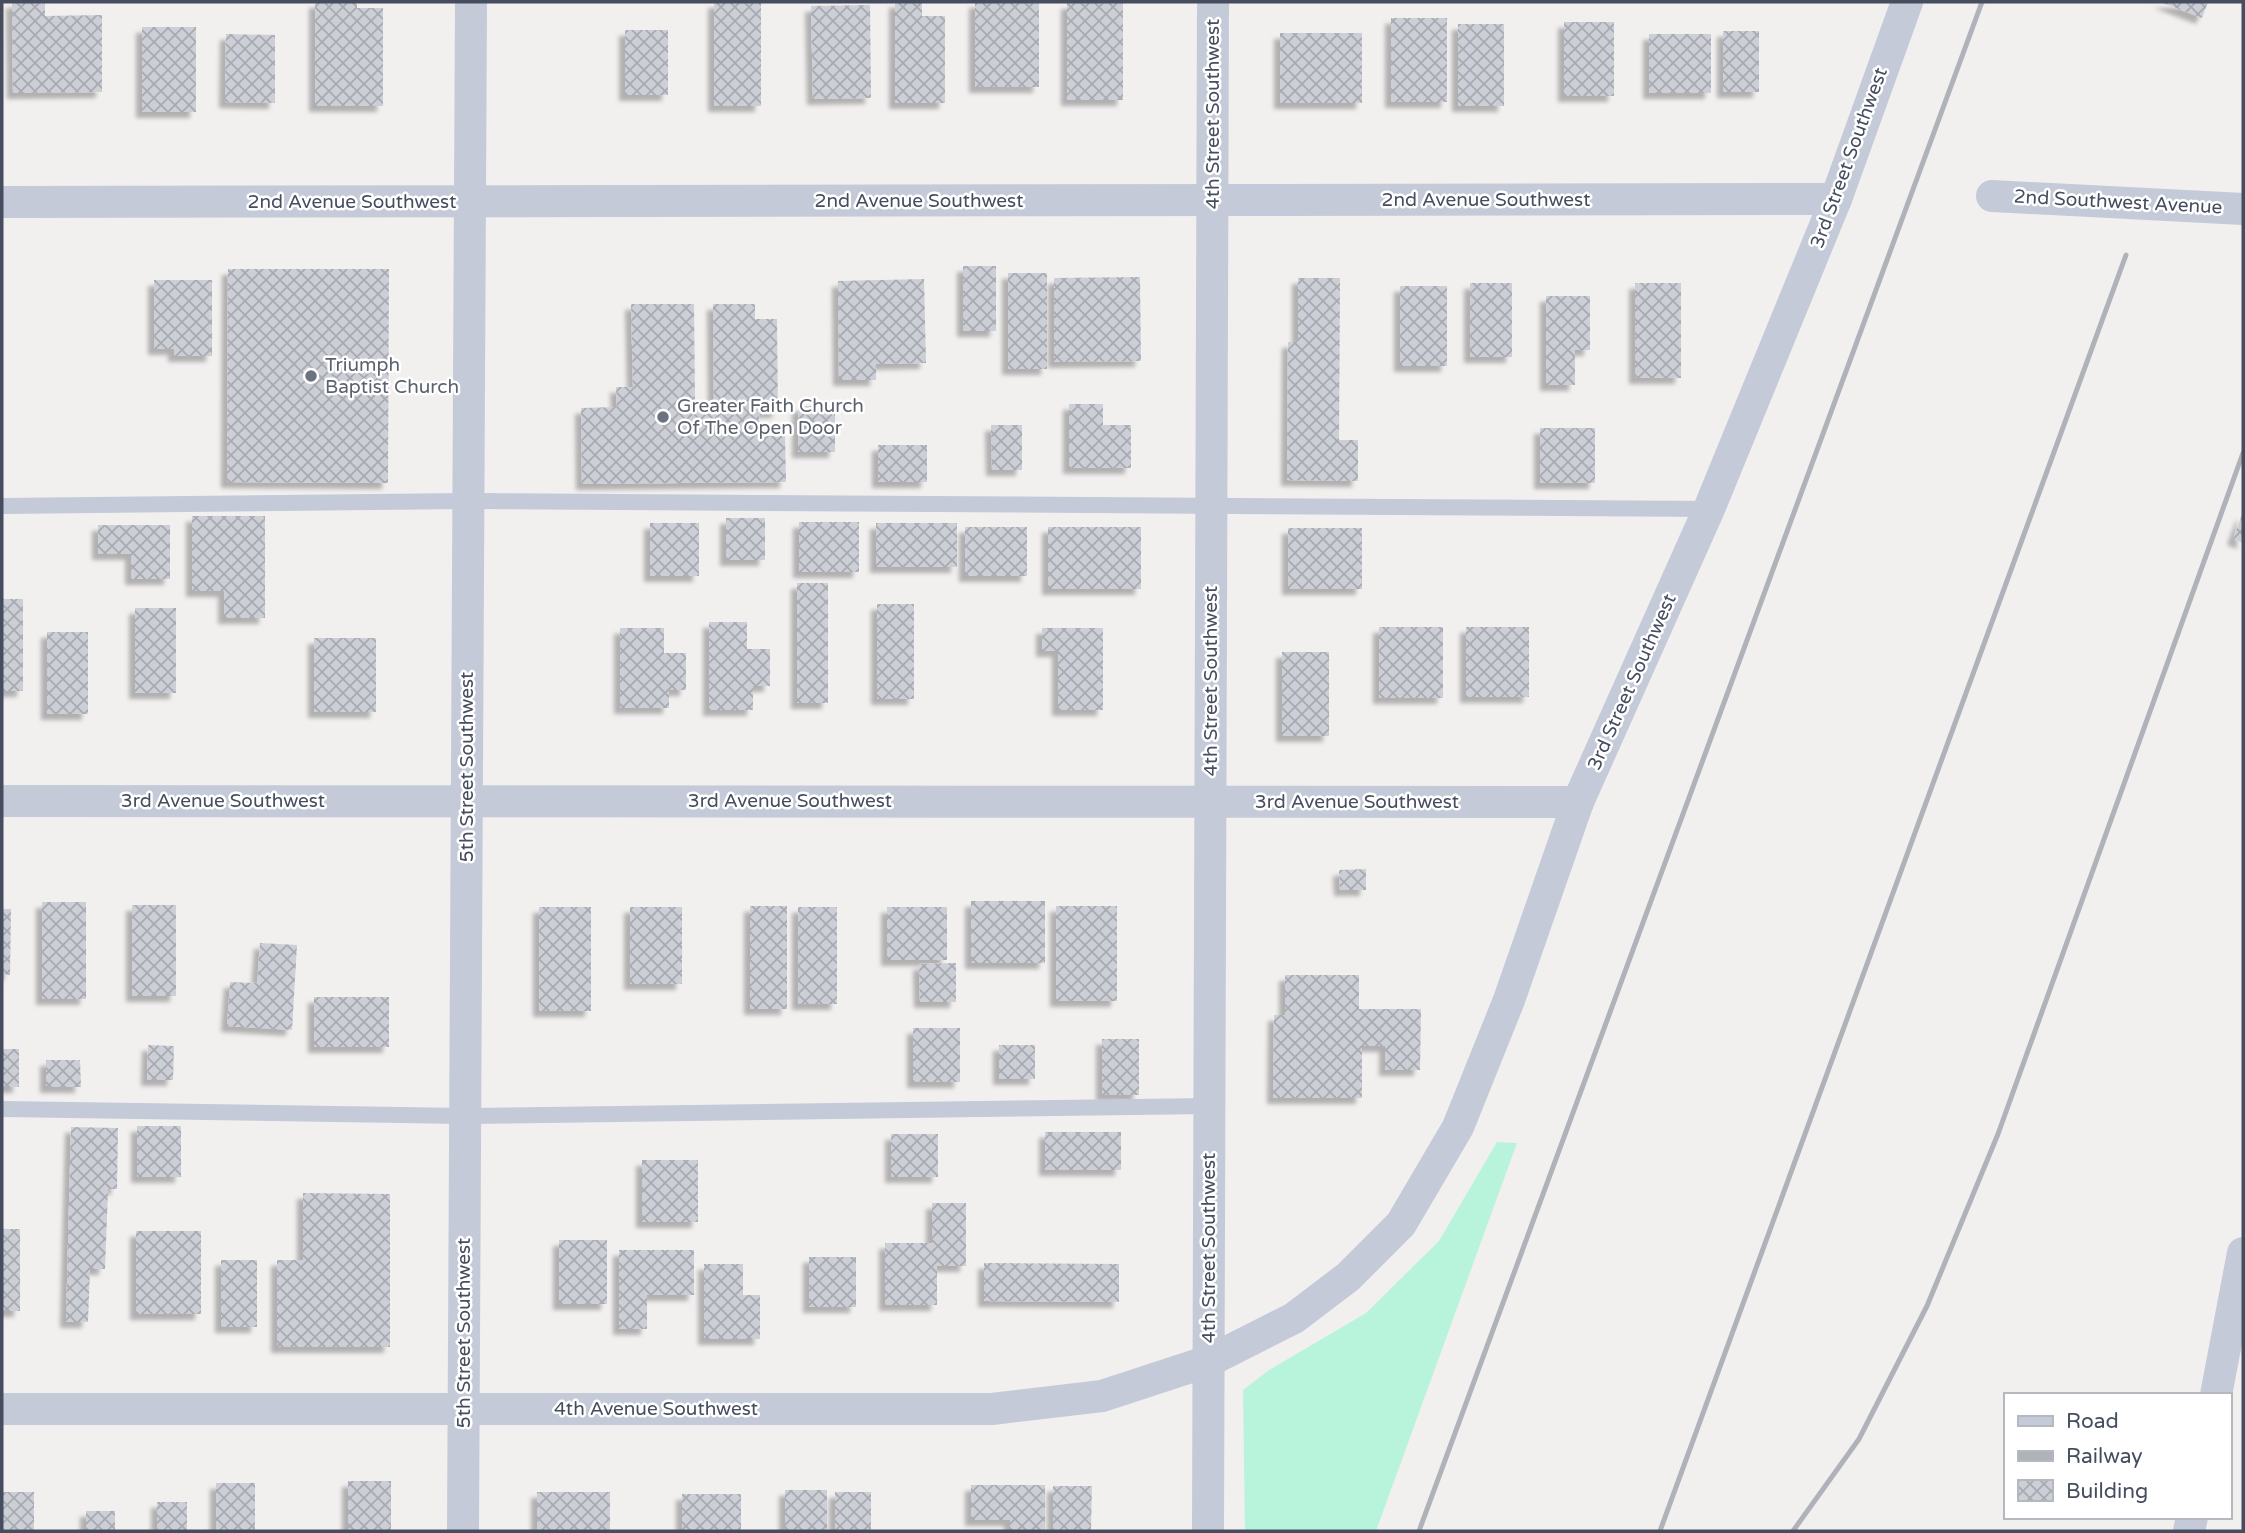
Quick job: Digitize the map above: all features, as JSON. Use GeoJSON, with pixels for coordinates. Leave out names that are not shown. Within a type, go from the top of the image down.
{"type":"FeatureCollection","features":[{"type":"Feature","properties":{"kind":"street","name":"5th Street Southwest"},"geometry":{"type":"LineString","coordinates":[[463,1531],[471,2]]}},
{"type":"Feature","properties":{"kind":"street","name":"4th Street Southwest"},"geometry":{"type":"LineString","coordinates":[[1208,1531],[1213,2]]}},
{"type":"Feature","properties":{"kind":"street","name":"3rd Street Southwest"},"geometry":{"type":"LineString","coordinates":[[1294,1318],[1348,1278],[1401,1224],[1458,1127],[1509,1000],[1578,802],[1709,509],[1836,199],[1907,2]]}},
{"type":"Feature","properties":{"kind":"street","name":"2nd Southwest Avenue"},"geometry":{"type":"LineString","coordinates":[[1992,196],[2243,209]]}},
{"type":"Feature","properties":{"kind":"street","name":"2nd Avenue Southwest"},"geometry":{"type":"LineString","coordinates":[[2,202],[1836,199]]}},
{"type":"Feature","properties":{"kind":"street","name":"3rd Avenue Southwest"},"geometry":{"type":"LineString","coordinates":[[2,800],[1578,802]]}},
{"type":"Feature","properties":{"kind":"street"},"geometry":{"type":"LineString","coordinates":[[2216,1393],[2243,1252]]}},
{"type":"Feature","properties":{"kind":"street","name":"4th Avenue Southwest"},"geometry":{"type":"LineString","coordinates":[[2,1409],[992,1409],[1102,1396],[1209,1360],[1294,1318]]}},
{"type":"Feature","properties":{"kind":"lane"},"geometry":{"type":"LineString","coordinates":[[2,506],[468,501],[1709,509]]}},
{"type":"Feature","properties":{"kind":"lane"},"geometry":{"type":"LineString","coordinates":[[2,1110],[465,1116],[1210,1106]]}},
{"type":"Feature","properties":{"kind":"green space"},"geometry":{"type":"Polygon","coordinates":[[[1497,1142],[1517,1143],[1376,1531],[1245,1531],[1243,1390],[1269,1370],[1366,1313],[1439,1241],[1497,1142]]]}},
{"type":"Feature","properties":{"kind":"building"},"geometry":{"type":"Polygon","coordinates":[[[12,2],[45,2],[45,16],[102,15],[102,92],[13,93],[12,2]]]}},
{"type":"Feature","properties":{"kind":"building"},"geometry":{"type":"Polygon","coordinates":[[[315,2],[357,2],[357,8],[383,8],[383,106],[315,106],[315,2]]]}},
{"type":"Feature","properties":{"kind":"building"},"geometry":{"type":"Polygon","coordinates":[[[714,2],[761,2],[761,106],[714,106],[714,2]]]}},
{"type":"Feature","properties":{"kind":"building"},"geometry":{"type":"Polygon","coordinates":[[[895,2],[922,2],[922,16],[945,16],[945,103],[895,103],[895,2]]]}},
{"type":"Feature","properties":{"kind":"building"},"geometry":{"type":"Polygon","coordinates":[[[975,2],[1039,2],[1039,87],[975,87],[975,2]]]}},
{"type":"Feature","properties":{"kind":"building"},"geometry":{"type":"Polygon","coordinates":[[[2160,2],[2208,2],[2202,18],[2160,2]]]}},
{"type":"Feature","properties":{"kind":"building"},"geometry":{"type":"Polygon","coordinates":[[[1067,3],[1123,3],[1123,100],[1067,100],[1067,3]]]}},
{"type":"Feature","properties":{"kind":"building"},"geometry":{"type":"Polygon","coordinates":[[[870,5],[871,98],[813,99],[811,6],[870,5]]]}},
{"type":"Feature","properties":{"kind":"building"},"geometry":{"type":"Polygon","coordinates":[[[1391,18],[1447,18],[1447,102],[1391,102],[1391,18]]]}},
{"type":"Feature","properties":{"kind":"building"},"geometry":{"type":"Polygon","coordinates":[[[1564,22],[1614,22],[1614,96],[1564,96],[1564,22]]]}},
{"type":"Feature","properties":{"kind":"building"},"geometry":{"type":"Polygon","coordinates":[[[1458,24],[1504,24],[1504,106],[1458,106],[1458,24]]]}},
{"type":"Feature","properties":{"kind":"building"},"geometry":{"type":"Polygon","coordinates":[[[142,27],[196,27],[196,112],[142,112],[142,27]]]}},
{"type":"Feature","properties":{"kind":"building"},"geometry":{"type":"Polygon","coordinates":[[[625,30],[668,30],[668,95],[625,95],[625,30]]]}},
{"type":"Feature","properties":{"kind":"building"},"geometry":{"type":"Polygon","coordinates":[[[1723,31],[1759,31],[1759,92],[1723,92],[1723,31]]]}},
{"type":"Feature","properties":{"kind":"building"},"geometry":{"type":"Polygon","coordinates":[[[1280,33],[1362,33],[1362,103],[1280,103],[1280,33]]]}},
{"type":"Feature","properties":{"kind":"building"},"geometry":{"type":"Polygon","coordinates":[[[226,34],[275,35],[275,103],[225,102],[226,34]]]}},
{"type":"Feature","properties":{"kind":"building"},"geometry":{"type":"Polygon","coordinates":[[[1649,34],[1711,34],[1711,93],[1649,93],[1649,34]]]}},
{"type":"Feature","properties":{"kind":"building"},"geometry":{"type":"Polygon","coordinates":[[[963,266],[996,266],[996,331],[963,331],[963,266]]]}},
{"type":"Feature","properties":{"kind":"building"},"geometry":{"type":"Polygon","coordinates":[[[228,269],[389,269],[388,483],[227,482],[228,269]]]}},
{"type":"Feature","properties":{"kind":"building"},"geometry":{"type":"Polygon","coordinates":[[[1008,273],[1047,273],[1047,369],[1008,369],[1008,273]]]}},
{"type":"Feature","properties":{"kind":"building"},"geometry":{"type":"Polygon","coordinates":[[[1140,277],[1141,361],[1054,362],[1054,278],[1140,277]]]}},
{"type":"Feature","properties":{"kind":"building"},"geometry":{"type":"Polygon","coordinates":[[[1298,278],[1340,278],[1339,440],[1358,440],[1358,481],[1287,480],[1288,342],[1298,342],[1298,278]]]}},
{"type":"Feature","properties":{"kind":"building"},"geometry":{"type":"Polygon","coordinates":[[[924,279],[926,363],[876,364],[876,380],[839,380],[838,281],[924,279]]]}},
{"type":"Feature","properties":{"kind":"building"},"geometry":{"type":"Polygon","coordinates":[[[154,280],[212,280],[212,356],[174,356],[174,349],[154,349],[154,280]]]}},
{"type":"Feature","properties":{"kind":"building"},"geometry":{"type":"Polygon","coordinates":[[[1470,283],[1512,283],[1512,357],[1470,357],[1470,283]]]}},
{"type":"Feature","properties":{"kind":"building"},"geometry":{"type":"Polygon","coordinates":[[[1635,283],[1681,283],[1681,378],[1635,378],[1635,283]]]}},
{"type":"Feature","properties":{"kind":"building"},"geometry":{"type":"Polygon","coordinates":[[[1400,286],[1447,286],[1447,366],[1400,366],[1400,286]]]}},
{"type":"Feature","properties":{"kind":"building"},"geometry":{"type":"Polygon","coordinates":[[[1546,296],[1590,296],[1590,350],[1575,350],[1575,385],[1546,385],[1546,296]]]}},
{"type":"Feature","properties":{"kind":"building"},"geometry":{"type":"Polygon","coordinates":[[[631,304],[694,304],[695,406],[714,406],[713,304],[755,304],[755,319],[777,319],[778,412],[759,412],[760,436],[785,436],[786,482],[582,484],[581,408],[617,407],[616,387],[633,387],[631,304]]]}},
{"type":"Feature","properties":{"kind":"building"},"geometry":{"type":"Polygon","coordinates":[[[1069,404],[1103,404],[1103,425],[1131,425],[1131,468],[1069,468],[1069,404]]]}},
{"type":"Feature","properties":{"kind":"building"},"geometry":{"type":"Polygon","coordinates":[[[798,406],[835,406],[835,452],[798,452],[798,406]]]}},
{"type":"Feature","properties":{"kind":"building"},"geometry":{"type":"Polygon","coordinates":[[[991,425],[1022,425],[1022,470],[992,470],[991,425]]]}},
{"type":"Feature","properties":{"kind":"building"},"geometry":{"type":"Polygon","coordinates":[[[1540,428],[1595,428],[1595,483],[1540,483],[1540,428]]]}},
{"type":"Feature","properties":{"kind":"building"},"geometry":{"type":"Polygon","coordinates":[[[878,445],[927,445],[927,482],[878,482],[878,445]]]}},
{"type":"Feature","properties":{"kind":"building"},"geometry":{"type":"Polygon","coordinates":[[[2243,512],[2243,543],[2233,539],[2243,512]]]}},
{"type":"Feature","properties":{"kind":"building"},"geometry":{"type":"Polygon","coordinates":[[[192,516],[265,516],[265,618],[224,618],[224,591],[192,591],[192,516]]]}},
{"type":"Feature","properties":{"kind":"building"},"geometry":{"type":"Polygon","coordinates":[[[726,518],[765,518],[765,560],[726,560],[726,518]]]}},
{"type":"Feature","properties":{"kind":"building"},"geometry":{"type":"Polygon","coordinates":[[[799,522],[859,522],[859,572],[799,572],[799,522]]]}},
{"type":"Feature","properties":{"kind":"building"},"geometry":{"type":"Polygon","coordinates":[[[650,523],[699,523],[699,576],[650,576],[650,523]]]}},
{"type":"Feature","properties":{"kind":"building"},"geometry":{"type":"Polygon","coordinates":[[[876,523],[957,523],[957,567],[876,567],[876,523]]]}},
{"type":"Feature","properties":{"kind":"building"},"geometry":{"type":"Polygon","coordinates":[[[98,525],[170,525],[170,579],[131,579],[131,554],[98,554],[98,525]]]}},
{"type":"Feature","properties":{"kind":"building"},"geometry":{"type":"Polygon","coordinates":[[[965,527],[1027,527],[1027,576],[965,576],[965,527]]]}},
{"type":"Feature","properties":{"kind":"building"},"geometry":{"type":"Polygon","coordinates":[[[1048,527],[1141,527],[1141,589],[1048,589],[1048,527]]]}},
{"type":"Feature","properties":{"kind":"building"},"geometry":{"type":"Polygon","coordinates":[[[1288,528],[1362,528],[1362,589],[1288,589],[1288,528]]]}},
{"type":"Feature","properties":{"kind":"building"},"geometry":{"type":"Polygon","coordinates":[[[797,583],[828,583],[828,703],[797,703],[797,583]]]}},
{"type":"Feature","properties":{"kind":"building"},"geometry":{"type":"Polygon","coordinates":[[[2,599],[23,599],[23,691],[2,691],[2,599]]]}},
{"type":"Feature","properties":{"kind":"building"},"geometry":{"type":"Polygon","coordinates":[[[877,604],[914,604],[914,699],[877,699],[877,604]]]}},
{"type":"Feature","properties":{"kind":"building"},"geometry":{"type":"Polygon","coordinates":[[[135,608],[176,608],[176,693],[135,693],[135,608]]]}},
{"type":"Feature","properties":{"kind":"building"},"geometry":{"type":"Polygon","coordinates":[[[709,622],[747,622],[747,649],[770,649],[770,686],[753,686],[753,710],[709,710],[709,622]]]}},
{"type":"Feature","properties":{"kind":"building"},"geometry":{"type":"Polygon","coordinates":[[[1379,627],[1443,627],[1443,698],[1379,698],[1379,627]]]}},
{"type":"Feature","properties":{"kind":"building"},"geometry":{"type":"Polygon","coordinates":[[[1466,627],[1529,627],[1529,697],[1466,697],[1466,627]]]}},
{"type":"Feature","properties":{"kind":"building"},"geometry":{"type":"Polygon","coordinates":[[[620,628],[664,628],[664,653],[686,653],[686,690],[669,690],[669,708],[620,708],[620,628]]]}},
{"type":"Feature","properties":{"kind":"building"},"geometry":{"type":"Polygon","coordinates":[[[1042,628],[1103,628],[1103,710],[1058,710],[1058,651],[1042,651],[1042,628]]]}},
{"type":"Feature","properties":{"kind":"building"},"geometry":{"type":"Polygon","coordinates":[[[47,632],[88,632],[88,714],[47,714],[47,632]]]}},
{"type":"Feature","properties":{"kind":"building"},"geometry":{"type":"Polygon","coordinates":[[[314,638],[376,638],[376,712],[314,712],[314,638]]]}},
{"type":"Feature","properties":{"kind":"building"},"geometry":{"type":"Polygon","coordinates":[[[1282,652],[1329,652],[1329,736],[1282,736],[1282,652]]]}},
{"type":"Feature","properties":{"kind":"building"},"geometry":{"type":"Polygon","coordinates":[[[1366,869],[1366,890],[1340,890],[1339,870],[1366,869]]]}},
{"type":"Feature","properties":{"kind":"building"},"geometry":{"type":"Polygon","coordinates":[[[971,901],[1045,901],[1045,963],[971,963],[971,901]]]}},
{"type":"Feature","properties":{"kind":"building"},"geometry":{"type":"Polygon","coordinates":[[[42,902],[86,902],[86,999],[42,999],[42,902]]]}},
{"type":"Feature","properties":{"kind":"building"},"geometry":{"type":"Polygon","coordinates":[[[132,905],[176,905],[176,996],[132,996],[132,905]]]}},
{"type":"Feature","properties":{"kind":"building"},"geometry":{"type":"Polygon","coordinates":[[[750,906],[787,906],[787,1009],[750,1009],[750,906]]]}},
{"type":"Feature","properties":{"kind":"building"},"geometry":{"type":"Polygon","coordinates":[[[1056,906],[1117,906],[1117,1001],[1056,1001],[1056,906]]]}},
{"type":"Feature","properties":{"kind":"building"},"geometry":{"type":"Polygon","coordinates":[[[539,907],[591,907],[591,1011],[539,1011],[539,907]]]}},
{"type":"Feature","properties":{"kind":"building"},"geometry":{"type":"Polygon","coordinates":[[[630,907],[682,907],[682,984],[630,984],[630,907]]]}},
{"type":"Feature","properties":{"kind":"building"},"geometry":{"type":"Polygon","coordinates":[[[798,907],[837,907],[837,1004],[798,1004],[798,907]]]}},
{"type":"Feature","properties":{"kind":"building"},"geometry":{"type":"Polygon","coordinates":[[[887,907],[947,907],[947,960],[887,960],[887,907]]]}},
{"type":"Feature","properties":{"kind":"building"},"geometry":{"type":"Polygon","coordinates":[[[2,909],[11,909],[10,975],[2,974],[2,909]]]}},
{"type":"Feature","properties":{"kind":"building"},"geometry":{"type":"Polygon","coordinates":[[[260,943],[297,945],[292,1030],[227,1026],[230,982],[257,983],[260,943]]]}},
{"type":"Feature","properties":{"kind":"building"},"geometry":{"type":"Polygon","coordinates":[[[956,963],[956,1002],[920,1002],[919,964],[956,963]]]}},
{"type":"Feature","properties":{"kind":"building"},"geometry":{"type":"Polygon","coordinates":[[[1285,975],[1359,975],[1359,1009],[1421,1009],[1420,1070],[1385,1070],[1385,1046],[1362,1046],[1362,1098],[1273,1098],[1274,1015],[1285,1015],[1285,975]]]}},
{"type":"Feature","properties":{"kind":"building"},"geometry":{"type":"Polygon","coordinates":[[[314,997],[389,997],[389,1047],[314,1047],[314,997]]]}},
{"type":"Feature","properties":{"kind":"building"},"geometry":{"type":"Polygon","coordinates":[[[913,1028],[960,1028],[960,1082],[913,1082],[913,1028]]]}},
{"type":"Feature","properties":{"kind":"building"},"geometry":{"type":"Polygon","coordinates":[[[1102,1039],[1139,1039],[1139,1095],[1102,1095],[1102,1039]]]}},
{"type":"Feature","properties":{"kind":"building"},"geometry":{"type":"Polygon","coordinates":[[[148,1045],[174,1046],[173,1080],[147,1080],[148,1045]]]}},
{"type":"Feature","properties":{"kind":"building"},"geometry":{"type":"Polygon","coordinates":[[[999,1045],[1035,1045],[1035,1079],[999,1079],[999,1045]]]}},
{"type":"Feature","properties":{"kind":"building"},"geometry":{"type":"Polygon","coordinates":[[[2,1049],[19,1049],[19,1087],[2,1087],[2,1049]]]}},
{"type":"Feature","properties":{"kind":"building"},"geometry":{"type":"Polygon","coordinates":[[[46,1060],[80,1060],[81,1087],[46,1087],[46,1060]]]}},
{"type":"Feature","properties":{"kind":"building"},"geometry":{"type":"Polygon","coordinates":[[[137,1126],[181,1126],[181,1177],[137,1177],[137,1126]]]}},
{"type":"Feature","properties":{"kind":"building"},"geometry":{"type":"Polygon","coordinates":[[[71,1127],[118,1128],[117,1189],[108,1189],[105,1269],[90,1269],[88,1322],[66,1322],[71,1127]]]}},
{"type":"Feature","properties":{"kind":"building"},"geometry":{"type":"Polygon","coordinates":[[[1045,1132],[1121,1132],[1121,1170],[1045,1170],[1045,1132]]]}},
{"type":"Feature","properties":{"kind":"building"},"geometry":{"type":"Polygon","coordinates":[[[891,1134],[938,1134],[938,1177],[891,1177],[891,1134]]]}},
{"type":"Feature","properties":{"kind":"building"},"geometry":{"type":"Polygon","coordinates":[[[642,1160],[698,1160],[698,1222],[642,1222],[642,1160]]]}},
{"type":"Feature","properties":{"kind":"building"},"geometry":{"type":"Polygon","coordinates":[[[303,1193],[390,1194],[390,1347],[277,1347],[277,1260],[303,1260],[303,1193]]]}},
{"type":"Feature","properties":{"kind":"building"},"geometry":{"type":"Polygon","coordinates":[[[932,1203],[966,1203],[966,1266],[937,1266],[937,1305],[885,1305],[885,1243],[932,1243],[932,1203]]]}},
{"type":"Feature","properties":{"kind":"building"},"geometry":{"type":"Polygon","coordinates":[[[2,1229],[20,1229],[20,1311],[2,1311],[2,1229]]]}},
{"type":"Feature","properties":{"kind":"building"},"geometry":{"type":"Polygon","coordinates":[[[136,1231],[201,1231],[201,1314],[136,1314],[136,1231]]]}},
{"type":"Feature","properties":{"kind":"building"},"geometry":{"type":"Polygon","coordinates":[[[559,1240],[607,1240],[607,1304],[559,1304],[559,1240]]]}},
{"type":"Feature","properties":{"kind":"building"},"geometry":{"type":"Polygon","coordinates":[[[619,1250],[694,1250],[694,1295],[647,1295],[647,1329],[619,1329],[619,1250]]]}},
{"type":"Feature","properties":{"kind":"building"},"geometry":{"type":"Polygon","coordinates":[[[809,1257],[856,1257],[856,1307],[809,1307],[809,1257]]]}},
{"type":"Feature","properties":{"kind":"building"},"geometry":{"type":"Polygon","coordinates":[[[221,1260],[257,1260],[257,1327],[221,1327],[221,1260]]]}},
{"type":"Feature","properties":{"kind":"building"},"geometry":{"type":"Polygon","coordinates":[[[984,1263],[1119,1264],[1119,1302],[984,1301],[984,1263]]]}},
{"type":"Feature","properties":{"kind":"building"},"geometry":{"type":"Polygon","coordinates":[[[704,1264],[743,1264],[743,1295],[760,1295],[760,1339],[704,1339],[704,1264]]]}},
{"type":"Feature","properties":{"kind":"building"},"geometry":{"type":"Polygon","coordinates":[[[348,1481],[391,1481],[391,1531],[348,1531],[348,1481]]]}},
{"type":"Feature","properties":{"kind":"building"},"geometry":{"type":"Polygon","coordinates":[[[216,1483],[255,1483],[255,1531],[216,1531],[216,1483]]]}},
{"type":"Feature","properties":{"kind":"building"},"geometry":{"type":"Polygon","coordinates":[[[971,1485],[1045,1485],[1045,1531],[1010,1531],[1010,1520],[971,1520],[971,1485]]]}},
{"type":"Feature","properties":{"kind":"building"},"geometry":{"type":"Polygon","coordinates":[[[1053,1486],[1092,1486],[1091,1531],[1053,1531],[1053,1486]]]}},
{"type":"Feature","properties":{"kind":"building"},"geometry":{"type":"Polygon","coordinates":[[[785,1490],[827,1490],[827,1531],[785,1531],[785,1490]]]}},
{"type":"Feature","properties":{"kind":"building"},"geometry":{"type":"Polygon","coordinates":[[[2,1492],[34,1492],[34,1531],[2,1531],[2,1492]]]}},
{"type":"Feature","properties":{"kind":"building"},"geometry":{"type":"Polygon","coordinates":[[[537,1492],[610,1492],[610,1531],[537,1531],[537,1492]]]}},
{"type":"Feature","properties":{"kind":"building"},"geometry":{"type":"Polygon","coordinates":[[[835,1492],[871,1492],[871,1531],[835,1531],[835,1492]]]}},
{"type":"Feature","properties":{"kind":"building"},"geometry":{"type":"Polygon","coordinates":[[[682,1494],[741,1494],[741,1531],[682,1531],[682,1494]]]}},
{"type":"Feature","properties":{"kind":"building"},"geometry":{"type":"Polygon","coordinates":[[[157,1502],[187,1502],[187,1531],[157,1531],[157,1502]]]}},
{"type":"Feature","properties":{"kind":"building"},"geometry":{"type":"Polygon","coordinates":[[[86,1511],[115,1511],[115,1531],[86,1531],[86,1511]]]}},
{"type":"Feature","properties":{"kind":"railway"},"geometry":{"type":"LineString","coordinates":[[1419,1531],[1982,2]]}},
{"type":"Feature","properties":{"kind":"railway"},"geometry":{"type":"LineString","coordinates":[[1660,1531],[2126,255]]}},
{"type":"Feature","properties":{"kind":"railway"},"geometry":{"type":"LineString","coordinates":[[1793,1531],[1859,1439],[1927,1306],[1998,1134],[2243,453]]}},
{"type":"Feature","properties":{"kind":"place","name":"Triumph Baptist Church"},"geometry":{"type":"Point","coordinates":[311,376]}},
{"type":"Feature","properties":{"kind":"place","name":"Greater Faith Church Of The Open Door"},"geometry":{"type":"Point","coordinates":[663,417]}}]}
